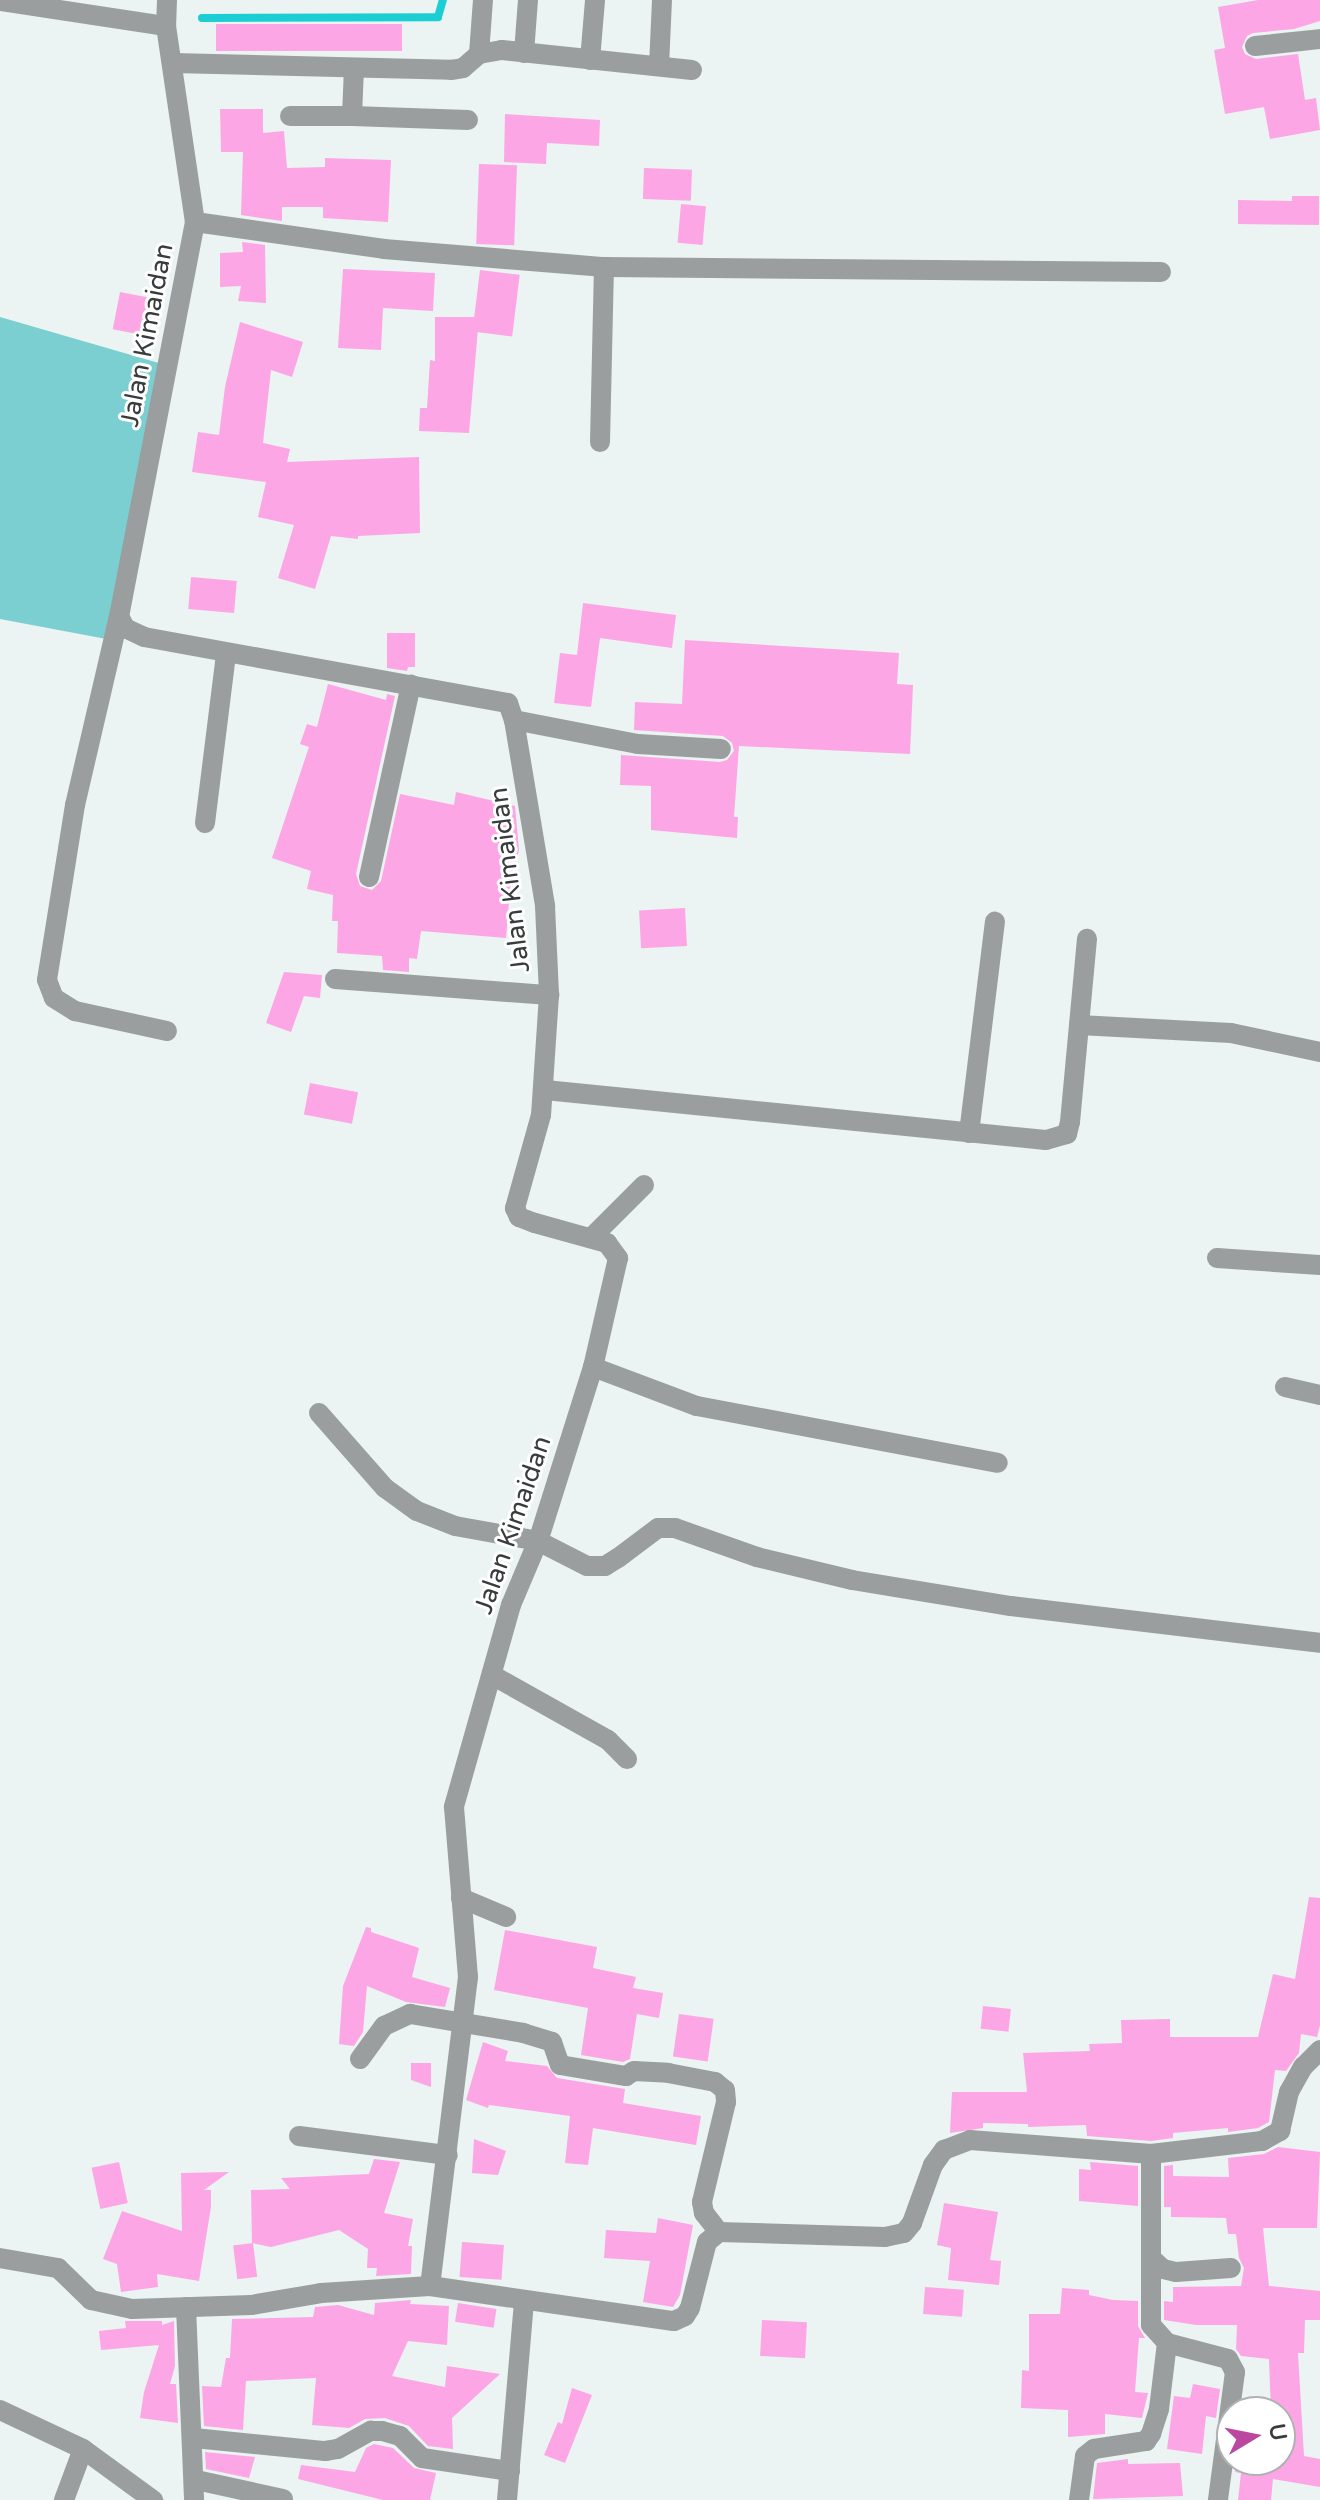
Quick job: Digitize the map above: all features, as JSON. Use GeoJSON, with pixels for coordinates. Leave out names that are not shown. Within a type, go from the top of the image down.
{"type":"FeatureCollection","features":[{"type":"Feature","properties":{"kind":"street","name":"Jalan Kimaidan"},"geometry":{"type":"LineString","coordinates":[[167,0],[166,26],[195,222],[119,616],[75,805],[47,980],[54,998],[75,1011],[167,1031]]}},
{"type":"Feature","properties":{"kind":"street"},"geometry":{"type":"LineString","coordinates":[[479,54],[483,0]]}},
{"type":"Feature","properties":{"kind":"street"},"geometry":{"type":"LineString","coordinates":[[524,53],[528,0]]}},
{"type":"Feature","properties":{"kind":"street"},"geometry":{"type":"LineString","coordinates":[[590,60],[595,0]]}},
{"type":"Feature","properties":{"kind":"street"},"geometry":{"type":"LineString","coordinates":[[659,66],[662,0]]}},
{"type":"Feature","properties":{"kind":"street"},"geometry":{"type":"LineString","coordinates":[[0,1],[166,26]]}},
{"type":"Feature","properties":{"kind":"street"},"geometry":{"type":"LineString","coordinates":[[1255,46],[1320,39]]}},
{"type":"Feature","properties":{"kind":"street"},"geometry":{"type":"LineString","coordinates":[[173,63],[451,70],[463,68],[479,54],[502,50],[692,70]]}},
{"type":"Feature","properties":{"kind":"street"},"geometry":{"type":"LineString","coordinates":[[352,116],[354,68]]}},
{"type":"Feature","properties":{"kind":"street"},"geometry":{"type":"LineString","coordinates":[[290,116],[468,120]]}},
{"type":"Feature","properties":{"kind":"street"},"geometry":{"type":"LineString","coordinates":[[195,222],[384,249],[604,267],[1161,272]]}},
{"type":"Feature","properties":{"kind":"street"},"geometry":{"type":"LineString","coordinates":[[600,442],[604,267]]}},
{"type":"Feature","properties":{"kind":"street"},"geometry":{"type":"LineString","coordinates":[[119,616],[136,635],[226,655],[504,699],[512,708],[514,720],[638,744],[721,749]]}},
{"type":"Feature","properties":{"kind":"street"},"geometry":{"type":"LineString","coordinates":[[205,823],[226,655]]}},
{"type":"Feature","properties":{"kind":"street"},"geometry":{"type":"LineString","coordinates":[[369,877],[411,685]]}},
{"type":"Feature","properties":{"kind":"street","name":"Jalan Kimaidan"},"geometry":{"type":"LineString","coordinates":[[430,2286],[468,1977],[454,1807],[511,1605],[538,1541],[593,1367],[618,1258],[607,1243],[519,1217],[515,1208],[545,1090],[549,995],[545,906],[514,720]]}},
{"type":"Feature","properties":{"kind":"street"},"geometry":{"type":"LineString","coordinates":[[969,1133],[995,922]]}},
{"type":"Feature","properties":{"kind":"street"},"geometry":{"type":"LineString","coordinates":[[545,1090],[1046,1140],[1067,1134],[1087,939]]}},
{"type":"Feature","properties":{"kind":"street"},"geometry":{"type":"LineString","coordinates":[[335,979],[549,995]]}},
{"type":"Feature","properties":{"kind":"street"},"geometry":{"type":"LineString","coordinates":[[1079,1025],[1231,1033],[1320,1052]]}},
{"type":"Feature","properties":{"kind":"street"},"geometry":{"type":"LineString","coordinates":[[591,1238],[644,1185]]}},
{"type":"Feature","properties":{"kind":"street"},"geometry":{"type":"LineString","coordinates":[[1217,1258],[1320,1265]]}},
{"type":"Feature","properties":{"kind":"street"},"geometry":{"type":"LineString","coordinates":[[593,1367],[697,1406],[998,1463]]}},
{"type":"Feature","properties":{"kind":"street"},"geometry":{"type":"LineString","coordinates":[[1285,1387],[1320,1395]]}},
{"type":"Feature","properties":{"kind":"street"},"geometry":{"type":"LineString","coordinates":[[319,1413],[385,1488],[417,1511],[455,1526],[538,1541],[587,1566],[605,1566],[658,1528],[675,1528],[757,1557],[852,1580],[1011,1606],[1320,1643]]}},
{"type":"Feature","properties":{"kind":"street"},"geometry":{"type":"LineString","coordinates":[[492,1675],[608,1740],[624,1752],[627,1759]]}},
{"type":"Feature","properties":{"kind":"street"},"geometry":{"type":"LineString","coordinates":[[461,1898],[506,1917]]}},
{"type":"Feature","properties":{"kind":"street"},"geometry":{"type":"LineString","coordinates":[[360,2059],[384,2026],[410,2014],[523,2033],[552,2042],[560,2065],[626,2076],[634,2071],[668,2073],[720,2085],[725,2090],[726,2102],[702,2202],[704,2213],[719,2232]]}},
{"type":"Feature","properties":{"kind":"street"},"geometry":{"type":"LineString","coordinates":[[0,2258],[58,2268],[91,2300],[132,2309],[251,2305],[321,2293],[430,2286],[674,2321],[685,2316],[690,2308],[707,2242],[719,2232],[885,2237],[904,2233],[912,2223],[933,2165],[944,2150],[970,2140],[1151,2154],[1262,2141],[1280,2131],[1289,2092],[1303,2067],[1320,2050]]}},
{"type":"Feature","properties":{"kind":"street"},"geometry":{"type":"LineString","coordinates":[[299,2136],[448,2155]]}},
{"type":"Feature","properties":{"kind":"street"},"geometry":{"type":"LineString","coordinates":[[1151,2154],[1151,2325],[1167,2343],[1228,2359],[1235,2372],[1218,2500]]}},
{"type":"Feature","properties":{"kind":"street"},"geometry":{"type":"LineString","coordinates":[[1151,2258],[1163,2269],[1176,2272],[1231,2268]]}},
{"type":"Feature","properties":{"kind":"street"},"geometry":{"type":"LineString","coordinates":[[507,2500],[524,2301]]}},
{"type":"Feature","properties":{"kind":"street"},"geometry":{"type":"LineString","coordinates":[[186,2307],[195,2490],[283,2499]]}},
{"type":"Feature","properties":{"kind":"street"},"geometry":{"type":"LineString","coordinates":[[1079,2500],[1085,2456],[1094,2449],[1146,2441],[1151,2434],[1159,2409],[1167,2343]]}},
{"type":"Feature","properties":{"kind":"street"},"geometry":{"type":"LineString","coordinates":[[0,2410],[83,2449],[153,2500]]}},
{"type":"Feature","properties":{"kind":"street"},"geometry":{"type":"LineString","coordinates":[[194,2438],[325,2451],[338,2449],[371,2431],[382,2431],[400,2436],[422,2458],[510,2471]]}},
{"type":"Feature","properties":{"kind":"street"},"geometry":{"type":"LineString","coordinates":[[64,2500],[83,2449]]}},
{"type":"Feature","properties":{"kind":"shaded area"},"geometry":{"type":"Polygon","coordinates":[[[0,317],[176,368],[117,641],[0,619],[0,317]]]}},
{"type":"Feature","properties":{"kind":"building"},"geometry":{"type":"Polygon","coordinates":[[[1258,0],[1320,0],[1320,21],[1294,29],[1253,33],[1247,36],[1242,47],[1245,54],[1256,59],[1298,54],[1305,100],[1316,98],[1320,130],[1270,139],[1264,107],[1225,114],[1214,50],[1225,48],[1218,7],[1258,0]]]}},
{"type":"Feature","properties":{"kind":"building"},"geometry":{"type":"Polygon","coordinates":[[[216,24],[402,24],[402,51],[216,51],[216,24]]]}},
{"type":"Feature","properties":{"kind":"building"},"geometry":{"type":"Polygon","coordinates":[[[220,109],[263,109],[263,133],[284,131],[287,168],[325,167],[325,158],[391,160],[388,222],[323,218],[323,207],[282,207],[282,221],[241,215],[243,152],[221,152],[220,109]]]}},
{"type":"Feature","properties":{"kind":"building"},"geometry":{"type":"Polygon","coordinates":[[[505,114],[600,120],[599,146],[547,143],[546,164],[504,162],[505,114]]]}},
{"type":"Feature","properties":{"kind":"building"},"geometry":{"type":"Polygon","coordinates":[[[479,164],[517,165],[514,245],[476,244],[479,164]]]}},
{"type":"Feature","properties":{"kind":"building"},"geometry":{"type":"Polygon","coordinates":[[[644,168],[692,170],[691,201],[643,199],[644,168]]]}},
{"type":"Feature","properties":{"kind":"building"},"geometry":{"type":"Polygon","coordinates":[[[1292,196],[1319,196],[1319,225],[1238,224],[1238,200],[1292,201],[1292,196]]]}},
{"type":"Feature","properties":{"kind":"building"},"geometry":{"type":"Polygon","coordinates":[[[681,204],[706,206],[703,245],[678,243],[681,204]]]}},
{"type":"Feature","properties":{"kind":"building"},"geometry":{"type":"Polygon","coordinates":[[[242,242],[265,245],[266,303],[238,301],[241,286],[220,287],[220,253],[243,252],[242,242]]]}},
{"type":"Feature","properties":{"kind":"building"},"geometry":{"type":"Polygon","coordinates":[[[343,269],[435,273],[433,311],[383,308],[381,350],[338,348],[343,269]]]}},
{"type":"Feature","properties":{"kind":"building"},"geometry":{"type":"Polygon","coordinates":[[[480,270],[520,275],[512,336],[472,332],[480,270]]]}},
{"type":"Feature","properties":{"kind":"building"},"geometry":{"type":"Polygon","coordinates":[[[120,292],[156,299],[149,336],[113,329],[120,292]]]}},
{"type":"Feature","properties":{"kind":"building"},"geometry":{"type":"Polygon","coordinates":[[[435,317],[479,317],[469,433],[419,431],[420,408],[427,408],[430,360],[435,361],[435,317]]]}},
{"type":"Feature","properties":{"kind":"building"},"geometry":{"type":"Polygon","coordinates":[[[240,322],[303,342],[292,377],[271,370],[263,443],[290,449],[287,462],[419,457],[420,533],[358,536],[358,539],[331,536],[315,589],[278,578],[294,525],[258,517],[266,482],[192,472],[198,432],[219,435],[225,387],[240,322]]]}},
{"type":"Feature","properties":{"kind":"building"},"geometry":{"type":"Polygon","coordinates":[[[191,577],[237,581],[234,613],[188,609],[191,577]]]}},
{"type":"Feature","properties":{"kind":"building"},"geometry":{"type":"Polygon","coordinates":[[[583,603],[676,615],[672,648],[600,638],[591,707],[554,703],[560,653],[577,655],[583,603]]]}},
{"type":"Feature","properties":{"kind":"building"},"geometry":{"type":"Polygon","coordinates":[[[387,633],[415,633],[415,667],[408,667],[407,671],[387,668],[387,633]]]}},
{"type":"Feature","properties":{"kind":"building"},"geometry":{"type":"Polygon","coordinates":[[[685,640],[899,653],[897,684],[913,685],[910,754],[739,746],[734,817],[738,817],[737,838],[651,830],[651,786],[620,785],[621,755],[720,762],[727,760],[734,751],[732,743],[723,736],[634,730],[635,702],[682,704],[685,640]]]}},
{"type":"Feature","properties":{"kind":"building"},"geometry":{"type":"Polygon","coordinates":[[[328,684],[386,700],[387,694],[395,696],[356,874],[360,886],[372,890],[381,881],[400,794],[454,805],[456,792],[515,806],[519,850],[511,878],[506,938],[421,931],[417,959],[409,958],[409,972],[383,970],[382,956],[337,953],[338,921],[332,921],[333,895],[307,889],[311,871],[272,858],[309,747],[300,744],[307,724],[317,727],[328,684]]]}},
{"type":"Feature","properties":{"kind":"building"},"geometry":{"type":"Polygon","coordinates":[[[685,908],[687,946],[641,948],[639,910],[685,908]]]}},
{"type":"Feature","properties":{"kind":"building"},"geometry":{"type":"Polygon","coordinates":[[[284,972],[322,975],[320,998],[304,996],[291,1032],[266,1023],[284,972]]]}},
{"type":"Feature","properties":{"kind":"building"},"geometry":{"type":"Polygon","coordinates":[[[310,1083],[358,1092],[352,1124],[304,1114],[310,1083]]]}},
{"type":"Feature","properties":{"kind":"building"},"geometry":{"type":"Polygon","coordinates":[[[1309,1897],[1320,1898],[1320,2025],[1317,2037],[1301,2034],[1299,2053],[1286,2071],[1275,2070],[1269,2122],[1258,2128],[1228,2132],[1228,2128],[1173,2133],[1173,2138],[1151,2141],[1087,2136],[1086,2125],[1028,2127],[1028,2124],[983,2123],[983,2128],[950,2133],[952,2092],[1027,2092],[1023,2053],[1090,2051],[1089,2044],[1122,2043],[1121,2020],[1170,2019],[1170,2037],[1258,2037],[1273,1974],[1295,1979],[1309,1897]]]}},
{"type":"Feature","properties":{"kind":"building"},"geometry":{"type":"Polygon","coordinates":[[[366,1927],[371,1928],[371,1932],[419,1948],[412,1977],[450,1988],[445,2007],[406,2002],[367,1986],[363,2032],[354,2046],[339,2044],[343,1986],[366,1927]]]}},
{"type":"Feature","properties":{"kind":"building"},"geometry":{"type":"Polygon","coordinates":[[[505,1930],[597,1947],[593,1968],[636,1977],[633,1988],[663,1993],[659,2018],[637,2014],[630,2059],[623,2062],[581,2055],[588,2008],[494,1990],[505,1930]]]}},
{"type":"Feature","properties":{"kind":"building"},"geometry":{"type":"Polygon","coordinates":[[[983,2006],[1011,2009],[1008,2032],[981,2029],[983,2006]]]}},
{"type":"Feature","properties":{"kind":"building"},"geometry":{"type":"Polygon","coordinates":[[[679,2014],[714,2019],[708,2061],[673,2057],[679,2014]]]}},
{"type":"Feature","properties":{"kind":"building"},"geometry":{"type":"Polygon","coordinates":[[[483,2042],[508,2051],[505,2061],[547,2066],[557,2078],[625,2089],[623,2103],[701,2116],[696,2145],[593,2128],[588,2165],[565,2163],[570,2116],[489,2105],[488,2108],[466,2100],[483,2042]]]}},
{"type":"Feature","properties":{"kind":"building"},"geometry":{"type":"Polygon","coordinates":[[[411,2063],[431,2063],[431,2087],[411,2080],[411,2063]]]}},
{"type":"Feature","properties":{"kind":"building"},"geometry":{"type":"Polygon","coordinates":[[[474,2139],[506,2151],[498,2175],[472,2173],[474,2139]]]}},
{"type":"Feature","properties":{"kind":"building"},"geometry":{"type":"Polygon","coordinates":[[[1278,2147],[1320,2152],[1317,2228],[1263,2228],[1269,2286],[1320,2291],[1320,2320],[1305,2320],[1304,2353],[1298,2353],[1304,2456],[1320,2459],[1320,2487],[1273,2479],[1271,2500],[1238,2500],[1241,2476],[1296,2476],[1296,2396],[1270,2396],[1269,2359],[1241,2356],[1236,2349],[1237,2325],[1196,2325],[1164,2320],[1164,2301],[1173,2302],[1173,2287],[1241,2286],[1244,2268],[1239,2258],[1236,2234],[1228,2234],[1226,2218],[1171,2217],[1171,2207],[1164,2207],[1164,2166],[1173,2165],[1173,2176],[1229,2177],[1228,2158],[1264,2154],[1278,2147]]]}},
{"type":"Feature","properties":{"kind":"building"},"geometry":{"type":"Polygon","coordinates":[[[374,2159],[400,2162],[384,2213],[413,2219],[408,2246],[412,2246],[411,2274],[376,2276],[377,2268],[367,2268],[368,2249],[339,2230],[271,2247],[252,2243],[251,2190],[290,2189],[281,2178],[369,2174],[374,2159]]]}},
{"type":"Feature","properties":{"kind":"building"},"geometry":{"type":"Polygon","coordinates":[[[119,2162],[128,2203],[100,2209],[92,2168],[119,2162]]]}},
{"type":"Feature","properties":{"kind":"building"},"geometry":{"type":"Polygon","coordinates":[[[1090,2162],[1138,2166],[1138,2206],[1079,2201],[1079,2169],[1091,2170],[1090,2162]]]}},
{"type":"Feature","properties":{"kind":"building"},"geometry":{"type":"Polygon","coordinates":[[[229,2172],[204,2190],[211,2190],[211,2207],[199,2281],[157,2274],[158,2287],[121,2292],[117,2264],[103,2259],[122,2211],[182,2231],[181,2173],[229,2172]]]}},
{"type":"Feature","properties":{"kind":"building"},"geometry":{"type":"Polygon","coordinates":[[[944,2203],[998,2212],[990,2260],[1001,2261],[999,2285],[948,2280],[951,2248],[937,2245],[944,2203]]]}},
{"type":"Feature","properties":{"kind":"building"},"geometry":{"type":"Polygon","coordinates":[[[658,2218],[693,2225],[680,2295],[673,2307],[643,2302],[650,2261],[604,2258],[606,2230],[656,2233],[658,2218]]]}},
{"type":"Feature","properties":{"kind":"building"},"geometry":{"type":"Polygon","coordinates":[[[462,2242],[504,2245],[501,2280],[460,2277],[462,2242]]]}},
{"type":"Feature","properties":{"kind":"building"},"geometry":{"type":"Polygon","coordinates":[[[253,2243],[257,2277],[237,2279],[233,2245],[253,2243]]]}},
{"type":"Feature","properties":{"kind":"building"},"geometry":{"type":"Polygon","coordinates":[[[925,2287],[964,2290],[962,2317],[923,2314],[925,2287]]]}},
{"type":"Feature","properties":{"kind":"building"},"geometry":{"type":"Polygon","coordinates":[[[1062,2288],[1089,2290],[1089,2295],[1113,2300],[1138,2301],[1138,2326],[1145,2338],[1139,2338],[1135,2392],[1148,2393],[1142,2418],[1105,2414],[1105,2434],[1068,2437],[1068,2410],[1021,2408],[1022,2370],[1029,2371],[1029,2314],[1060,2314],[1062,2288]]]}},
{"type":"Feature","properties":{"kind":"building"},"geometry":{"type":"Polygon","coordinates":[[[411,2300],[410,2304],[449,2306],[447,2345],[408,2341],[392,2376],[445,2387],[447,2366],[500,2374],[452,2418],[453,2449],[428,2446],[409,2426],[385,2418],[365,2419],[349,2428],[312,2425],[316,2378],[246,2381],[243,2430],[204,2426],[202,2386],[221,2387],[226,2358],[230,2358],[232,2319],[313,2317],[315,2307],[338,2305],[374,2315],[375,2303],[411,2300]]]}},
{"type":"Feature","properties":{"kind":"building"},"geometry":{"type":"Polygon","coordinates":[[[458,2303],[497,2309],[494,2328],[455,2322],[458,2303]]]}},
{"type":"Feature","properties":{"kind":"building"},"geometry":{"type":"Polygon","coordinates":[[[762,2320],[807,2322],[805,2358],[760,2356],[762,2320]]]}},
{"type":"Feature","properties":{"kind":"building"},"geometry":{"type":"Polygon","coordinates":[[[125,2321],[162,2321],[162,2325],[174,2321],[175,2366],[170,2384],[176,2384],[178,2423],[140,2418],[144,2392],[159,2345],[101,2350],[99,2331],[126,2328],[125,2321]]]}},
{"type":"Feature","properties":{"kind":"building"},"geometry":{"type":"Polygon","coordinates":[[[1193,2384],[1220,2389],[1219,2396],[1216,2396],[1216,2418],[1206,2416],[1202,2454],[1167,2449],[1174,2396],[1190,2398],[1193,2384]]]}},
{"type":"Feature","properties":{"kind":"building"},"geometry":{"type":"Polygon","coordinates":[[[572,2388],[592,2395],[565,2463],[544,2455],[558,2422],[562,2424],[572,2388]]]}},
{"type":"Feature","properties":{"kind":"building"},"geometry":{"type":"Polygon","coordinates":[[[374,2444],[393,2448],[414,2468],[436,2473],[430,2500],[383,2500],[298,2479],[301,2465],[355,2472],[366,2448],[374,2444]]]}},
{"type":"Feature","properties":{"kind":"building"},"geometry":{"type":"Polygon","coordinates":[[[205,2452],[255,2457],[249,2478],[206,2469],[205,2452]]]}},
{"type":"Feature","properties":{"kind":"building"},"geometry":{"type":"Polygon","coordinates":[[[1128,2459],[1128,2464],[1180,2463],[1183,2496],[1093,2499],[1097,2463],[1128,2459]]]}},
{"type":"Feature","properties":{"kind":"waterway"},"geometry":{"type":"LineString","coordinates":[[202,18],[438,17],[443,0]]}}]}
